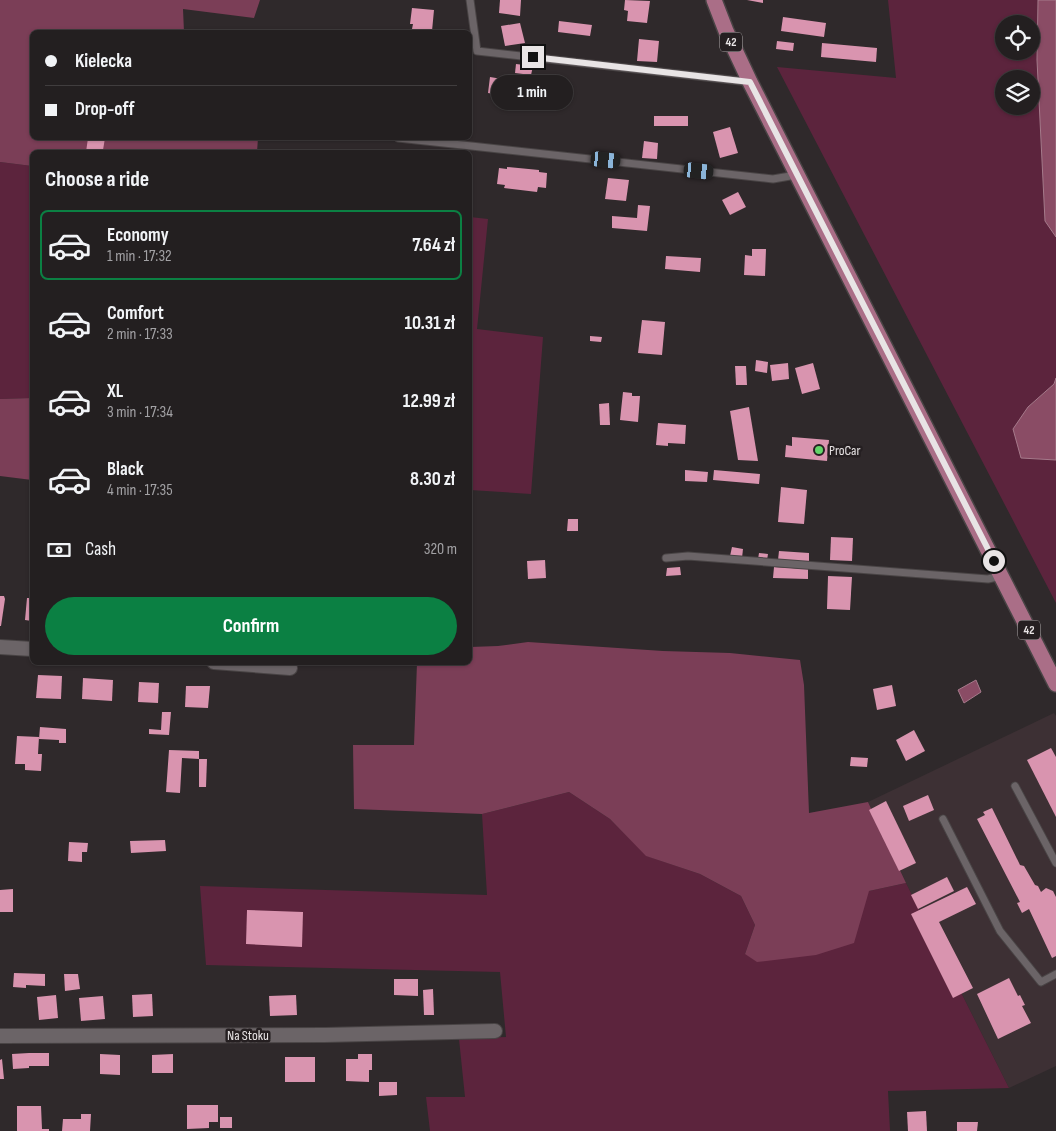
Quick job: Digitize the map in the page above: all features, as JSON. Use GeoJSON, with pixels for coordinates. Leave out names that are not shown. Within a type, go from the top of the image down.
{"type":"FeatureCollection","features":[{"type":"Feature","properties":{"kind":"main road","name":"42"},"geometry":{"type":"LineString","coordinates":[[714,0],[750,82],[1056,684]]}},
{"type":"Feature","properties":{"kind":"street"},"geometry":{"type":"LineString","coordinates":[[0,647],[30,649]]}},
{"type":"Feature","properties":{"kind":"street"},"geometry":{"type":"LineString","coordinates":[[252,665],[290,668]]}},
{"type":"Feature","properties":{"kind":"street","name":"Na Stoku"},"geometry":{"type":"LineString","coordinates":[[0,1036],[325,1035],[496,1031]]}},
{"type":"Feature","properties":{"kind":"lane"},"geometry":{"type":"LineString","coordinates":[[470,0],[474,51],[750,82]]}},
{"type":"Feature","properties":{"kind":"lane"},"geometry":{"type":"LineString","coordinates":[[416,140],[773,179],[797,175]]}},
{"type":"Feature","properties":{"kind":"lane"},"geometry":{"type":"LineString","coordinates":[[666,558],[688,556],[988,578],[1001,576]]}},
{"type":"Feature","properties":{"kind":"lane"},"geometry":{"type":"LineString","coordinates":[[1015,786],[1056,863]]}},
{"type":"Feature","properties":{"kind":"lane"},"geometry":{"type":"LineString","coordinates":[[942,819],[1000,932],[1041,982],[1056,974]]}},
{"type":"Feature","properties":{"kind":"shaded area"},"geometry":{"type":"Polygon","coordinates":[[[0,0],[260,0],[254,18],[183,9],[184,30],[30,30],[30,140],[258,140],[257,150],[30,150],[30,166],[0,162],[0,0]]]}},
{"type":"Feature","properties":{"kind":"shaded area"},"geometry":{"type":"Polygon","coordinates":[[[888,0],[1038,0],[1038,15],[995,15],[995,60],[1037,60],[1037,70],[995,70],[995,115],[1040,115],[1045,221],[1056,237],[1056,378],[1054,384],[1028,407],[1021,457],[1056,460],[1056,603],[777,67],[896,78],[888,0]]]}},
{"type":"Feature","properties":{"kind":"shaded area"},"geometry":{"type":"Polygon","coordinates":[[[1038,0],[1056,0],[1056,237],[1045,221],[1040,115],[1040,70],[1037,70],[1037,60],[1040,60],[1040,15],[1038,15],[1038,0]]]}},
{"type":"Feature","properties":{"kind":"shaded area"},"geometry":{"type":"Polygon","coordinates":[[[0,162],[30,166],[30,398],[0,399],[0,162]]]}},
{"type":"Feature","properties":{"kind":"shaded area"},"geometry":{"type":"Polygon","coordinates":[[[472,217],[488,219],[477,329],[543,337],[531,494],[472,490],[472,217]]]}},
{"type":"Feature","properties":{"kind":"shaded area"},"geometry":{"type":"Polygon","coordinates":[[[1056,378],[1056,460],[1021,458],[1013,429],[1028,407],[1054,384],[1056,378]]]}},
{"type":"Feature","properties":{"kind":"shaded area"},"geometry":{"type":"Polygon","coordinates":[[[30,398],[30,480],[0,476],[0,399],[30,398]]]}},
{"type":"Feature","properties":{"kind":"shaded area"},"geometry":{"type":"Polygon","coordinates":[[[528,642],[663,651],[730,653],[800,660],[804,685],[809,813],[868,802],[906,883],[869,891],[854,943],[816,955],[757,962],[745,954],[755,925],[741,896],[700,874],[646,856],[610,819],[569,792],[482,814],[354,809],[353,745],[414,745],[417,665],[472,665],[472,647],[528,642]]]}},
{"type":"Feature","properties":{"kind":"shaded area"},"geometry":{"type":"Polygon","coordinates":[[[976,680],[981,692],[964,703],[958,690],[976,680]]]}},
{"type":"Feature","properties":{"kind":"shaded area"},"geometry":{"type":"Polygon","coordinates":[[[1054,713],[1056,716],[1056,1066],[1009,1088],[906,883],[868,802],[1054,713]]]}},
{"type":"Feature","properties":{"kind":"shaded area"},"geometry":{"type":"Polygon","coordinates":[[[569,792],[610,819],[647,856],[700,874],[741,896],[755,925],[745,954],[869,891],[906,883],[1009,1088],[888,1091],[890,1131],[430,1131],[426,1097],[465,1097],[459,1039],[506,1037],[500,972],[206,965],[200,886],[487,895],[482,814],[569,792]]]}},
{"type":"Feature","properties":{"kind":"building"},"geometry":{"type":"Polygon","coordinates":[[[500,0],[521,0],[520,16],[499,13],[500,0]]]}},
{"type":"Feature","properties":{"kind":"building"},"geometry":{"type":"Polygon","coordinates":[[[625,0],[650,1],[647,23],[627,21],[628,11],[624,10],[625,0]]]}},
{"type":"Feature","properties":{"kind":"building"},"geometry":{"type":"Polygon","coordinates":[[[747,0],[763,0],[763,3],[747,0]]]}},
{"type":"Feature","properties":{"kind":"building"},"geometry":{"type":"Polygon","coordinates":[[[412,8],[434,10],[432,30],[412,29],[413,24],[410,24],[412,8]]]}},
{"type":"Feature","properties":{"kind":"building"},"geometry":{"type":"Polygon","coordinates":[[[783,17],[826,23],[824,37],[781,31],[783,17]]]}},
{"type":"Feature","properties":{"kind":"building"},"geometry":{"type":"Polygon","coordinates":[[[559,21],[592,25],[590,36],[558,32],[559,21]]]}},
{"type":"Feature","properties":{"kind":"building"},"geometry":{"type":"Polygon","coordinates":[[[520,23],[525,43],[505,46],[501,26],[520,23]]]}},
{"type":"Feature","properties":{"kind":"building"},"geometry":{"type":"Polygon","coordinates":[[[639,39],[659,41],[657,62],[637,61],[639,39]]]}},
{"type":"Feature","properties":{"kind":"building"},"geometry":{"type":"Polygon","coordinates":[[[777,41],[794,43],[793,51],[776,49],[777,41]]]}},
{"type":"Feature","properties":{"kind":"building"},"geometry":{"type":"Polygon","coordinates":[[[822,43],[877,48],[876,62],[821,57],[822,43]]]}},
{"type":"Feature","properties":{"kind":"building"},"geometry":{"type":"Polygon","coordinates":[[[516,64],[533,66],[531,75],[515,73],[516,64]]]}},
{"type":"Feature","properties":{"kind":"building"},"geometry":{"type":"Polygon","coordinates":[[[545,76],[565,77],[564,101],[544,101],[545,76]]]}},
{"type":"Feature","properties":{"kind":"building"},"geometry":{"type":"Polygon","coordinates":[[[490,77],[502,79],[500,95],[488,93],[490,77]]]}},
{"type":"Feature","properties":{"kind":"building"},"geometry":{"type":"Polygon","coordinates":[[[654,116],[688,116],[688,126],[654,126],[654,116]]]}},
{"type":"Feature","properties":{"kind":"building"},"geometry":{"type":"Polygon","coordinates":[[[730,127],[738,153],[720,158],[713,132],[730,127]]]}},
{"type":"Feature","properties":{"kind":"building"},"geometry":{"type":"Polygon","coordinates":[[[88,140],[105,140],[103,150],[86,150],[88,140]]]}},
{"type":"Feature","properties":{"kind":"building"},"geometry":{"type":"Polygon","coordinates":[[[644,141],[658,143],[657,159],[642,158],[644,141]]]}},
{"type":"Feature","properties":{"kind":"building"},"geometry":{"type":"Polygon","coordinates":[[[507,167],[539,170],[539,172],[547,173],[546,188],[538,187],[537,192],[504,188],[505,185],[497,184],[499,168],[507,169],[507,167]]]}},
{"type":"Feature","properties":{"kind":"building"},"geometry":{"type":"Polygon","coordinates":[[[608,178],[629,180],[626,201],[605,199],[608,178]]]}},
{"type":"Feature","properties":{"kind":"building"},"geometry":{"type":"Polygon","coordinates":[[[738,192],[746,207],[730,215],[722,200],[738,192]]]}},
{"type":"Feature","properties":{"kind":"building"},"geometry":{"type":"Polygon","coordinates":[[[638,205],[650,206],[647,231],[612,228],[612,216],[637,218],[638,205]]]}},
{"type":"Feature","properties":{"kind":"building"},"geometry":{"type":"Polygon","coordinates":[[[752,249],[766,249],[765,276],[744,275],[745,255],[752,256],[752,249]]]}},
{"type":"Feature","properties":{"kind":"building"},"geometry":{"type":"Polygon","coordinates":[[[666,256],[701,258],[700,272],[665,269],[666,256]]]}},
{"type":"Feature","properties":{"kind":"building"},"geometry":{"type":"Polygon","coordinates":[[[642,320],[665,322],[662,355],[638,353],[642,320]]]}},
{"type":"Feature","properties":{"kind":"building"},"geometry":{"type":"Polygon","coordinates":[[[590,336],[602,337],[601,342],[590,341],[590,336]]]}},
{"type":"Feature","properties":{"kind":"building"},"geometry":{"type":"Polygon","coordinates":[[[756,360],[768,362],[767,373],[755,371],[756,360]]]}},
{"type":"Feature","properties":{"kind":"building"},"geometry":{"type":"Polygon","coordinates":[[[788,363],[789,379],[772,381],[770,365],[788,363]]]}},
{"type":"Feature","properties":{"kind":"building"},"geometry":{"type":"Polygon","coordinates":[[[813,363],[820,389],[802,394],[795,368],[813,363]]]}},
{"type":"Feature","properties":{"kind":"building"},"geometry":{"type":"Polygon","coordinates":[[[735,366],[746,366],[747,385],[736,385],[735,366]]]}},
{"type":"Feature","properties":{"kind":"building"},"geometry":{"type":"Polygon","coordinates":[[[623,392],[632,393],[632,396],[640,396],[638,422],[620,420],[623,392]]]}},
{"type":"Feature","properties":{"kind":"building"},"geometry":{"type":"Polygon","coordinates":[[[609,403],[610,425],[600,425],[599,404],[609,403]]]}},
{"type":"Feature","properties":{"kind":"building"},"geometry":{"type":"Polygon","coordinates":[[[749,407],[758,461],[738,460],[730,411],[749,407]]]}},
{"type":"Feature","properties":{"kind":"building"},"geometry":{"type":"Polygon","coordinates":[[[658,423],[686,425],[685,444],[668,443],[668,446],[656,445],[658,423]]]}},
{"type":"Feature","properties":{"kind":"building"},"geometry":{"type":"Polygon","coordinates":[[[792,437],[829,440],[827,461],[785,457],[786,445],[792,446],[792,437]]]}},
{"type":"Feature","properties":{"kind":"building"},"geometry":{"type":"Polygon","coordinates":[[[685,470],[708,472],[707,482],[685,481],[685,470]]]}},
{"type":"Feature","properties":{"kind":"building"},"geometry":{"type":"Polygon","coordinates":[[[714,470],[760,474],[759,484],[713,480],[714,470]]]}},
{"type":"Feature","properties":{"kind":"building"},"geometry":{"type":"Polygon","coordinates":[[[781,487],[807,490],[804,524],[778,522],[781,487]]]}},
{"type":"Feature","properties":{"kind":"building"},"geometry":{"type":"Polygon","coordinates":[[[568,519],[578,519],[578,531],[567,531],[568,519]]]}},
{"type":"Feature","properties":{"kind":"building"},"geometry":{"type":"Polygon","coordinates":[[[831,537],[853,538],[852,561],[830,560],[831,537]]]}},
{"type":"Feature","properties":{"kind":"building"},"geometry":{"type":"Polygon","coordinates":[[[732,547],[743,549],[742,558],[730,556],[732,547]]]}},
{"type":"Feature","properties":{"kind":"building"},"geometry":{"type":"Polygon","coordinates":[[[779,551],[809,553],[809,562],[778,560],[779,551]]]}},
{"type":"Feature","properties":{"kind":"building"},"geometry":{"type":"Polygon","coordinates":[[[759,553],[768,554],[767,560],[758,559],[759,553]]]}},
{"type":"Feature","properties":{"kind":"building"},"geometry":{"type":"Polygon","coordinates":[[[545,560],[546,578],[528,579],[527,561],[545,560]]]}},
{"type":"Feature","properties":{"kind":"building"},"geometry":{"type":"Polygon","coordinates":[[[680,567],[681,575],[666,576],[667,568],[680,567]]]}},
{"type":"Feature","properties":{"kind":"building"},"geometry":{"type":"Polygon","coordinates":[[[774,567],[808,569],[808,579],[773,578],[774,567]]]}},
{"type":"Feature","properties":{"kind":"building"},"geometry":{"type":"Polygon","coordinates":[[[828,576],[852,577],[850,610],[827,609],[828,576]]]}},
{"type":"Feature","properties":{"kind":"building"},"geometry":{"type":"Polygon","coordinates":[[[0,596],[4,596],[5,599],[1,626],[0,626],[0,596]]]}},
{"type":"Feature","properties":{"kind":"building"},"geometry":{"type":"Polygon","coordinates":[[[27,598],[30,598],[30,621],[25,620],[27,598]]]}},
{"type":"Feature","properties":{"kind":"building"},"geometry":{"type":"Polygon","coordinates":[[[38,675],[62,676],[61,699],[36,698],[38,675]]]}},
{"type":"Feature","properties":{"kind":"building"},"geometry":{"type":"Polygon","coordinates":[[[83,678],[113,680],[112,701],[82,699],[83,678]]]}},
{"type":"Feature","properties":{"kind":"building"},"geometry":{"type":"Polygon","coordinates":[[[139,682],[159,683],[158,703],[138,702],[139,682]]]}},
{"type":"Feature","properties":{"kind":"building"},"geometry":{"type":"Polygon","coordinates":[[[892,685],[896,706],[877,710],[873,689],[892,685]]]}},
{"type":"Feature","properties":{"kind":"building"},"geometry":{"type":"Polygon","coordinates":[[[186,686],[210,686],[208,708],[185,707],[186,686]]]}},
{"type":"Feature","properties":{"kind":"building"},"geometry":{"type":"Polygon","coordinates":[[[162,712],[171,712],[169,735],[149,734],[149,729],[161,730],[162,712]]]}},
{"type":"Feature","properties":{"kind":"building"},"geometry":{"type":"Polygon","coordinates":[[[40,727],[66,729],[66,743],[59,743],[59,740],[39,739],[40,727]]]}},
{"type":"Feature","properties":{"kind":"building"},"geometry":{"type":"Polygon","coordinates":[[[914,730],[925,751],[906,761],[896,740],[914,730]]]}},
{"type":"Feature","properties":{"kind":"building"},"geometry":{"type":"Polygon","coordinates":[[[17,736],[39,737],[38,754],[42,754],[41,771],[25,770],[25,764],[15,764],[17,736]]]}},
{"type":"Feature","properties":{"kind":"building"},"geometry":{"type":"Polygon","coordinates":[[[1051,748],[1056,757],[1056,817],[1027,760],[1051,748]]]}},
{"type":"Feature","properties":{"kind":"building"},"geometry":{"type":"Polygon","coordinates":[[[169,750],[199,751],[199,759],[182,758],[180,793],[166,792],[169,750]]]}},
{"type":"Feature","properties":{"kind":"building"},"geometry":{"type":"Polygon","coordinates":[[[851,757],[868,758],[867,767],[850,766],[851,757]]]}},
{"type":"Feature","properties":{"kind":"building"},"geometry":{"type":"Polygon","coordinates":[[[199,759],[207,759],[206,787],[199,787],[199,759]]]}},
{"type":"Feature","properties":{"kind":"building"},"geometry":{"type":"Polygon","coordinates":[[[928,795],[934,810],[909,821],[903,806],[928,795]]]}},
{"type":"Feature","properties":{"kind":"building"},"geometry":{"type":"Polygon","coordinates":[[[886,801],[916,863],[899,871],[869,810],[886,801]]]}},
{"type":"Feature","properties":{"kind":"building"},"geometry":{"type":"Polygon","coordinates":[[[992,808],[1020,865],[1024,866],[1041,892],[1046,888],[1053,891],[1056,897],[1056,956],[1052,958],[1029,909],[1022,913],[1017,903],[1020,902],[977,819],[985,815],[983,812],[992,808]]]}},
{"type":"Feature","properties":{"kind":"building"},"geometry":{"type":"Polygon","coordinates":[[[165,840],[166,851],[131,853],[130,841],[165,840]]]}},
{"type":"Feature","properties":{"kind":"building"},"geometry":{"type":"Polygon","coordinates":[[[69,842],[88,843],[87,852],[82,852],[82,862],[68,861],[69,842]]]}},
{"type":"Feature","properties":{"kind":"building"},"geometry":{"type":"Polygon","coordinates":[[[947,877],[954,891],[918,909],[911,895],[947,877]]]}},
{"type":"Feature","properties":{"kind":"building"},"geometry":{"type":"Polygon","coordinates":[[[967,887],[976,904],[939,922],[973,988],[953,998],[911,914],[967,887]]]}},
{"type":"Feature","properties":{"kind":"building"},"geometry":{"type":"Polygon","coordinates":[[[13,889],[13,912],[0,912],[0,890],[13,889]]]}},
{"type":"Feature","properties":{"kind":"building"},"geometry":{"type":"Polygon","coordinates":[[[247,910],[303,912],[302,947],[246,944],[247,910]]]}},
{"type":"Feature","properties":{"kind":"building"},"geometry":{"type":"Polygon","coordinates":[[[14,973],[45,974],[45,986],[26,985],[26,988],[13,987],[14,973]]]}},
{"type":"Feature","properties":{"kind":"building"},"geometry":{"type":"Polygon","coordinates":[[[64,974],[78,974],[80,989],[65,991],[64,974]]]}},
{"type":"Feature","properties":{"kind":"building"},"geometry":{"type":"Polygon","coordinates":[[[1009,978],[1025,1005],[1022,1006],[1031,1023],[998,1039],[977,994],[1009,978]]]}},
{"type":"Feature","properties":{"kind":"building"},"geometry":{"type":"Polygon","coordinates":[[[394,979],[418,979],[418,996],[394,995],[394,979]]]}},
{"type":"Feature","properties":{"kind":"building"},"geometry":{"type":"Polygon","coordinates":[[[433,989],[434,1015],[424,1015],[423,990],[433,989]]]}},
{"type":"Feature","properties":{"kind":"building"},"geometry":{"type":"Polygon","coordinates":[[[152,994],[153,1016],[133,1017],[132,995],[152,994]]]}},
{"type":"Feature","properties":{"kind":"building"},"geometry":{"type":"Polygon","coordinates":[[[56,995],[58,1018],[39,1020],[37,997],[56,995]]]}},
{"type":"Feature","properties":{"kind":"building"},"geometry":{"type":"Polygon","coordinates":[[[296,995],[297,1015],[270,1016],[269,996],[296,995]]]}},
{"type":"Feature","properties":{"kind":"building"},"geometry":{"type":"Polygon","coordinates":[[[103,996],[105,1019],[81,1021],[79,998],[103,996]]]}},
{"type":"Feature","properties":{"kind":"building"},"geometry":{"type":"Polygon","coordinates":[[[49,1053],[49,1066],[29,1066],[29,1068],[13,1069],[12,1054],[49,1053]]]}},
{"type":"Feature","properties":{"kind":"building"},"geometry":{"type":"Polygon","coordinates":[[[100,1054],[120,1055],[120,1075],[100,1074],[100,1054]]]}},
{"type":"Feature","properties":{"kind":"building"},"geometry":{"type":"Polygon","coordinates":[[[173,1054],[173,1073],[152,1073],[152,1055],[173,1054]]]}},
{"type":"Feature","properties":{"kind":"building"},"geometry":{"type":"Polygon","coordinates":[[[358,1054],[372,1054],[372,1070],[369,1070],[369,1082],[346,1081],[346,1059],[358,1059],[358,1054]]]}},
{"type":"Feature","properties":{"kind":"building"},"geometry":{"type":"Polygon","coordinates":[[[285,1057],[315,1057],[315,1082],[285,1082],[285,1057]]]}},
{"type":"Feature","properties":{"kind":"building"},"geometry":{"type":"Polygon","coordinates":[[[2,1059],[4,1079],[0,1079],[0,1060],[2,1059]]]}},
{"type":"Feature","properties":{"kind":"building"},"geometry":{"type":"Polygon","coordinates":[[[379,1082],[397,1082],[397,1095],[379,1096],[379,1082]]]}},
{"type":"Feature","properties":{"kind":"building"},"geometry":{"type":"Polygon","coordinates":[[[187,1105],[218,1105],[218,1122],[209,1122],[209,1128],[187,1129],[187,1105]]]}},
{"type":"Feature","properties":{"kind":"building"},"geometry":{"type":"Polygon","coordinates":[[[17,1106],[41,1106],[42,1129],[49,1129],[49,1131],[17,1131],[17,1106]]]}},
{"type":"Feature","properties":{"kind":"building"},"geometry":{"type":"Polygon","coordinates":[[[926,1111],[927,1131],[908,1131],[907,1112],[926,1111]]]}},
{"type":"Feature","properties":{"kind":"building"},"geometry":{"type":"Polygon","coordinates":[[[81,1114],[91,1114],[90,1131],[62,1131],[63,1119],[81,1119],[81,1114]]]}},
{"type":"Feature","properties":{"kind":"building"},"geometry":{"type":"Polygon","coordinates":[[[220,1117],[232,1117],[232,1128],[220,1128],[220,1117]]]}},
{"type":"Feature","properties":{"kind":"building"},"geometry":{"type":"Polygon","coordinates":[[[957,1122],[978,1122],[977,1131],[957,1131],[957,1122]]]}},
{"type":"Feature","properties":{"kind":"place","name":"ProCar"},"geometry":{"type":"Point","coordinates":[819,450]}},
{"type":"Feature","properties":{"kind":"route"},"geometry":{"type":"LineString","coordinates":[[533,57],[750,82],[994,561]]}}]}
